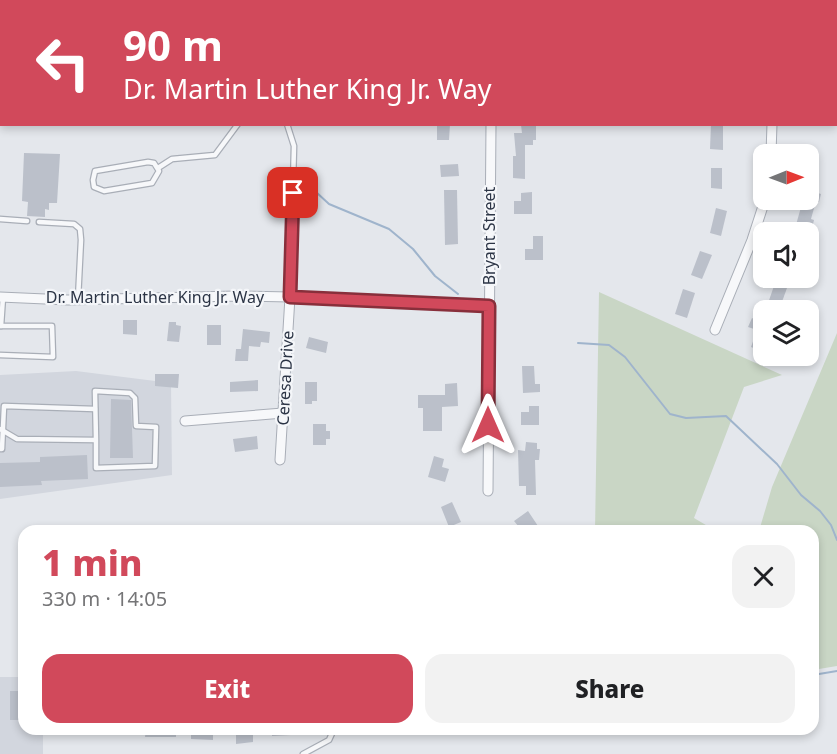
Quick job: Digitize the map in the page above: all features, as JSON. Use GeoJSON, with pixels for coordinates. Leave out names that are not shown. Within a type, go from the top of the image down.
{"type":"FeatureCollection","features":[{"type":"Feature","properties":{"kind":"street","name":"Bryant Street"},"geometry":{"type":"LineString","coordinates":[[488,490],[491,126]]}},
{"type":"Feature","properties":{"kind":"street"},"geometry":{"type":"LineString","coordinates":[[771,144],[772,126]]}},
{"type":"Feature","properties":{"kind":"street"},"geometry":{"type":"LineString","coordinates":[[715,330],[752,240],[762,210]]}},
{"type":"Feature","properties":{"kind":"street","name":"Dr. Martin Luther King Jr. Way"},"geometry":{"type":"LineString","coordinates":[[1,297],[78,299],[236,296],[489,306]]}},
{"type":"Feature","properties":{"kind":"street","name":"Ceresa Drive"},"geometry":{"type":"LineString","coordinates":[[280,460],[290,297]]}},
{"type":"Feature","properties":{"kind":"street"},"geometry":{"type":"LineString","coordinates":[[185,421],[283,413]]}},
{"type":"Feature","properties":{"kind":"lane"},"geometry":{"type":"LineString","coordinates":[[158,168],[172,159],[215,155],[237,126]]}},
{"type":"Feature","properties":{"kind":"lane"},"geometry":{"type":"LineString","coordinates":[[288,126],[294,146],[290,297]]}},
{"type":"Feature","properties":{"kind":"lane"},"geometry":{"type":"LineString","coordinates":[[148,162],[154,163],[158,168],[158,175],[152,183],[104,191],[94,187],[95,171],[148,162]]}},
{"type":"Feature","properties":{"kind":"lane"},"geometry":{"type":"LineString","coordinates":[[0,219],[27,221]]}},
{"type":"Feature","properties":{"kind":"lane"},"geometry":{"type":"LineString","coordinates":[[39,222],[74,224],[80,229],[78,299]]}},
{"type":"Feature","properties":{"kind":"lane"},"geometry":{"type":"LineString","coordinates":[[0,355],[53,357],[52,326],[0,326],[1,297]]}},
{"type":"Feature","properties":{"kind":"lane"},"geometry":{"type":"LineString","coordinates":[[95,391],[132,394],[135,398],[136,426],[156,427],[155,466],[96,468],[96,440],[95,391]]}},
{"type":"Feature","properties":{"kind":"lane"},"geometry":{"type":"LineString","coordinates":[[0,449],[2,449],[1,429],[4,406],[95,409]]}},
{"type":"Feature","properties":{"kind":"lane"},"geometry":{"type":"LineString","coordinates":[[1,429],[17,439],[96,440]]}},
{"type":"Feature","properties":{"kind":"lane"},"geometry":{"type":"LineString","coordinates":[[303,754],[329,740],[331,735]]}},
{"type":"Feature","properties":{"kind":"shaded area"},"geometry":{"type":"Polygon","coordinates":[[[76,371],[171,383],[172,475],[0,499],[0,375],[76,371]]]}},
{"type":"Feature","properties":{"kind":"shaded area"},"geometry":{"type":"Polygon","coordinates":[[[0,677],[18,677],[18,735],[43,735],[43,754],[0,754],[0,677]]]}},
{"type":"Feature","properties":{"kind":"green space"},"geometry":{"type":"Polygon","coordinates":[[[599,292],[753,362],[753,366],[762,366],[782,375],[744,387],[694,518],[706,525],[595,525],[599,292]]]}},
{"type":"Feature","properties":{"kind":"green space"},"geometry":{"type":"Polygon","coordinates":[[[837,333],[837,666],[819,669],[819,525],[761,525],[772,487],[837,333]]]}},
{"type":"Feature","properties":{"kind":"building"},"geometry":{"type":"Polygon","coordinates":[[[437,126],[450,126],[449,140],[437,140],[437,126]]]}},
{"type":"Feature","properties":{"kind":"building"},"geometry":{"type":"Polygon","coordinates":[[[521,126],[536,126],[536,140],[533,140],[533,145],[525,145],[525,179],[513,178],[513,156],[516,156],[514,133],[522,133],[521,126]]]}},
{"type":"Feature","properties":{"kind":"building"},"geometry":{"type":"Polygon","coordinates":[[[711,126],[723,126],[723,150],[710,149],[711,126]]]}},
{"type":"Feature","properties":{"kind":"building"},"geometry":{"type":"Polygon","coordinates":[[[24,153],[60,154],[57,203],[49,203],[49,210],[45,209],[45,217],[27,216],[28,202],[22,201],[24,153]]]}},
{"type":"Feature","properties":{"kind":"building"},"geometry":{"type":"Polygon","coordinates":[[[458,164],[459,176],[441,177],[440,165],[458,164]]]}},
{"type":"Feature","properties":{"kind":"building"},"geometry":{"type":"Polygon","coordinates":[[[711,168],[722,168],[722,189],[711,188],[711,168]]]}},
{"type":"Feature","properties":{"kind":"building"},"geometry":{"type":"Polygon","coordinates":[[[444,190],[457,190],[458,244],[445,245],[444,190]]]}},
{"type":"Feature","properties":{"kind":"building"},"geometry":{"type":"Polygon","coordinates":[[[532,192],[532,214],[514,214],[514,201],[521,201],[521,193],[532,192]]]}},
{"type":"Feature","properties":{"kind":"building"},"geometry":{"type":"Polygon","coordinates":[[[716,208],[727,211],[721,236],[710,233],[716,208]]]}},
{"type":"Feature","properties":{"kind":"building"},"geometry":{"type":"Polygon","coordinates":[[[800,210],[814,210],[811,219],[814,222],[797,222],[800,210]]]}},
{"type":"Feature","properties":{"kind":"building"},"geometry":{"type":"Polygon","coordinates":[[[533,236],[543,236],[543,260],[525,260],[525,249],[533,249],[533,236]]]}},
{"type":"Feature","properties":{"kind":"building"},"geometry":{"type":"Polygon","coordinates":[[[700,251],[712,255],[702,279],[691,275],[700,251]]]}},
{"type":"Feature","properties":{"kind":"building"},"geometry":{"type":"Polygon","coordinates":[[[773,288],[787,288],[783,300],[769,300],[773,288]]]}},
{"type":"Feature","properties":{"kind":"building"},"geometry":{"type":"Polygon","coordinates":[[[683,289],[695,293],[687,318],[675,314],[683,289]]]}},
{"type":"Feature","properties":{"kind":"building"},"geometry":{"type":"Polygon","coordinates":[[[753,318],[753,329],[748,327],[753,318]]]}},
{"type":"Feature","properties":{"kind":"building"},"geometry":{"type":"Polygon","coordinates":[[[123,320],[137,320],[137,335],[123,334],[123,320]]]}},
{"type":"Feature","properties":{"kind":"building"},"geometry":{"type":"Polygon","coordinates":[[[169,322],[176,322],[176,325],[181,326],[179,342],[167,341],[169,322]]]}},
{"type":"Feature","properties":{"kind":"building"},"geometry":{"type":"Polygon","coordinates":[[[207,325],[221,325],[221,345],[207,345],[207,325]]]}},
{"type":"Feature","properties":{"kind":"building"},"geometry":{"type":"Polygon","coordinates":[[[243,329],[270,332],[269,343],[261,342],[260,347],[249,346],[248,361],[235,361],[236,349],[241,349],[243,329]]]}},
{"type":"Feature","properties":{"kind":"building"},"geometry":{"type":"Polygon","coordinates":[[[309,337],[328,342],[326,353],[306,348],[309,337]]]}},
{"type":"Feature","properties":{"kind":"building"},"geometry":{"type":"Polygon","coordinates":[[[522,366],[534,366],[535,384],[540,384],[540,392],[523,393],[522,366]]]}},
{"type":"Feature","properties":{"kind":"building"},"geometry":{"type":"Polygon","coordinates":[[[155,374],[179,374],[178,388],[155,386],[155,374]]]}},
{"type":"Feature","properties":{"kind":"building"},"geometry":{"type":"Polygon","coordinates":[[[258,380],[258,391],[230,392],[230,382],[258,380]]]}},
{"type":"Feature","properties":{"kind":"building"},"geometry":{"type":"Polygon","coordinates":[[[305,382],[317,382],[317,401],[312,401],[312,404],[305,404],[305,382]]]}},
{"type":"Feature","properties":{"kind":"building"},"geometry":{"type":"Polygon","coordinates":[[[457,383],[458,406],[442,407],[442,431],[423,431],[423,408],[418,408],[418,395],[445,395],[445,384],[457,383]]]}},
{"type":"Feature","properties":{"kind":"building"},"geometry":{"type":"Polygon","coordinates":[[[111,399],[131,400],[133,458],[110,458],[111,399]]]}},
{"type":"Feature","properties":{"kind":"building"},"geometry":{"type":"Polygon","coordinates":[[[529,406],[539,406],[539,425],[521,425],[521,412],[529,412],[529,406]]]}},
{"type":"Feature","properties":{"kind":"building"},"geometry":{"type":"Polygon","coordinates":[[[313,424],[326,424],[326,431],[330,431],[330,439],[326,439],[326,445],[313,445],[313,424]]]}},
{"type":"Feature","properties":{"kind":"building"},"geometry":{"type":"Polygon","coordinates":[[[257,436],[258,449],[235,452],[233,439],[257,436]]]}},
{"type":"Feature","properties":{"kind":"building"},"geometry":{"type":"Polygon","coordinates":[[[526,442],[537,443],[537,449],[540,449],[539,460],[535,460],[536,495],[526,495],[526,486],[519,486],[518,450],[525,451],[526,442]]]}},
{"type":"Feature","properties":{"kind":"building"},"geometry":{"type":"Polygon","coordinates":[[[87,455],[88,479],[41,481],[42,485],[0,487],[0,463],[40,462],[40,457],[87,455]]]}},
{"type":"Feature","properties":{"kind":"building"},"geometry":{"type":"Polygon","coordinates":[[[434,456],[444,459],[442,467],[449,469],[445,482],[428,477],[434,456]]]}},
{"type":"Feature","properties":{"kind":"building"},"geometry":{"type":"Polygon","coordinates":[[[452,502],[461,522],[448,525],[441,507],[452,502]]]}},
{"type":"Feature","properties":{"kind":"building"},"geometry":{"type":"Polygon","coordinates":[[[528,511],[537,525],[517,525],[514,521],[528,511]]]}},
{"type":"Feature","properties":{"kind":"building"},"geometry":{"type":"Polygon","coordinates":[[[10,691],[18,691],[18,720],[10,720],[10,691]]]}},
{"type":"Feature","properties":{"kind":"building"},"geometry":{"type":"Polygon","coordinates":[[[145,735],[176,735],[176,737],[145,737],[145,735]]]}},
{"type":"Feature","properties":{"kind":"building"},"geometry":{"type":"Polygon","coordinates":[[[191,735],[213,735],[213,740],[191,739],[191,735]]]}},
{"type":"Feature","properties":{"kind":"building"},"geometry":{"type":"Polygon","coordinates":[[[236,735],[253,735],[253,742],[236,744],[236,735]]]}},
{"type":"Feature","properties":{"kind":"waterway"},"geometry":{"type":"LineString","coordinates":[[316,192],[329,204],[389,229],[413,249],[435,276],[458,294]]}},
{"type":"Feature","properties":{"kind":"waterway"},"geometry":{"type":"LineString","coordinates":[[578,343],[609,345],[625,357],[670,414],[686,418],[726,416],[777,464],[801,495],[820,511],[831,525],[837,540]]}},
{"type":"Feature","properties":{"kind":"waterway"},"geometry":{"type":"LineString","coordinates":[[819,674],[837,671]]}},
{"type":"Feature","properties":{"kind":"route"},"geometry":{"type":"LineString","coordinates":[[293,193],[290,297],[489,306],[488,425]]}}]}
